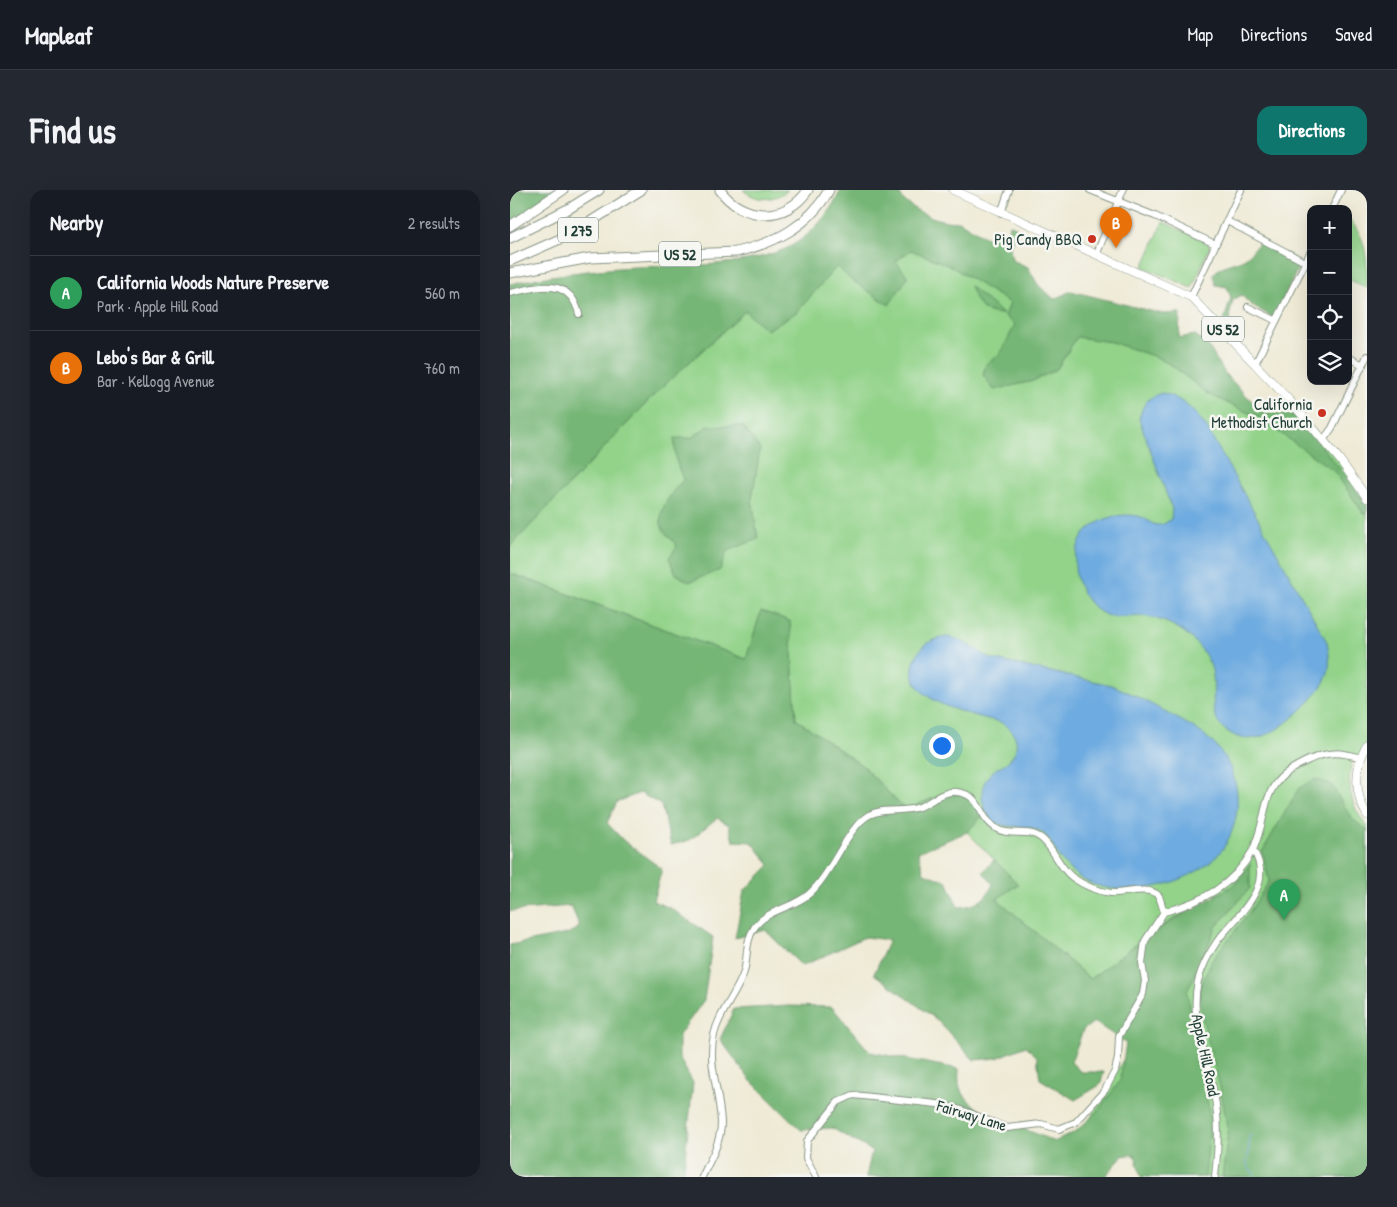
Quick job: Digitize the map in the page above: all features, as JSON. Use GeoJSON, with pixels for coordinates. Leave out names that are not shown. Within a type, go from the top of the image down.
{"type":"FeatureCollection","features":[{"type":"Feature","properties":{"kind":"highway"},"geometry":{"type":"LineString","coordinates":[[510,226],[562,190]]}},
{"type":"Feature","properties":{"kind":"highway","name":"I 275"},"geometry":{"type":"LineString","coordinates":[[510,238],[570,208],[600,190]]}},
{"type":"Feature","properties":{"kind":"highway","name":"I 275"},"geometry":{"type":"LineString","coordinates":[[510,261],[569,235],[641,190]]}},
{"type":"Feature","properties":{"kind":"highway"},"geometry":{"type":"LineString","coordinates":[[720,190],[732,204],[742,210],[766,214],[790,208],[808,190]]}},
{"type":"Feature","properties":{"kind":"highway","name":"US 52"},"geometry":{"type":"LineString","coordinates":[[510,273],[590,258],[736,252],[756,247],[774,241],[793,230],[809,216],[829,190]]}},
{"type":"Feature","properties":{"kind":"main road","name":"US 52"},"geometry":{"type":"LineString","coordinates":[[953,190],[1191,297],[1324,439],[1367,498]]}},
{"type":"Feature","properties":{"kind":"main road"},"geometry":{"type":"LineString","coordinates":[[1367,745],[1357,770],[1357,789],[1367,814]]}},
{"type":"Feature","properties":{"kind":"street"},"geometry":{"type":"LineString","coordinates":[[1001,213],[1009,190]]}},
{"type":"Feature","properties":{"kind":"street"},"geometry":{"type":"LineString","coordinates":[[1090,190],[1188,230],[1215,244]]}},
{"type":"Feature","properties":{"kind":"street"},"geometry":{"type":"LineString","coordinates":[[1097,254],[1123,190]]}},
{"type":"Feature","properties":{"kind":"street"},"geometry":{"type":"LineString","coordinates":[[1191,297],[1241,190]]}},
{"type":"Feature","properties":{"kind":"street"},"geometry":{"type":"LineString","coordinates":[[1334,205],[1341,190]]}},
{"type":"Feature","properties":{"kind":"street"},"geometry":{"type":"LineString","coordinates":[[1227,220],[1305,262]]}},
{"type":"Feature","properties":{"kind":"street"},"geometry":{"type":"LineString","coordinates":[[1255,364],[1307,258]]}},
{"type":"Feature","properties":{"kind":"street"},"geometry":{"type":"LineString","coordinates":[[510,293],[547,286],[558,288],[570,295],[579,314]]}},
{"type":"Feature","properties":{"kind":"street"},"geometry":{"type":"LineString","coordinates":[[1248,307],[1275,320]]}},
{"type":"Feature","properties":{"kind":"street"},"geometry":{"type":"LineString","coordinates":[[1324,439],[1332,428],[1367,356]]}},
{"type":"Feature","properties":{"kind":"street"},"geometry":{"type":"LineString","coordinates":[[1352,359],[1363,365]]}},
{"type":"Feature","properties":{"kind":"street"},"geometry":{"type":"LineString","coordinates":[[702,1177],[718,1141],[721,1123],[711,1054],[713,1036],[719,1019],[743,975],[749,938],[764,917],[793,905],[818,886],[833,866],[854,831],[869,815],[915,809],[951,791],[968,794],[975,799],[983,815],[996,828],[1008,833],[1025,832],[1038,836],[1048,845],[1064,870],[1080,882],[1109,893],[1153,892],[1161,899],[1164,912],[1202,900],[1221,888],[1238,873],[1253,850],[1270,792],[1285,772],[1320,755],[1331,752],[1361,758]]}},
{"type":"Feature","properties":{"kind":"street","name":"Apple Hill Road"},"geometry":{"type":"LineString","coordinates":[[1215,1177],[1219,1143],[1218,1114],[1198,1031],[1196,994],[1201,973],[1209,954],[1254,897],[1260,884],[1260,862],[1253,850]]}},
{"type":"Feature","properties":{"kind":"street","name":"Fairway Lane"},"geometry":{"type":"LineString","coordinates":[[816,1177],[806,1158],[807,1141],[838,1102],[853,1095],[937,1104],[961,1110],[1007,1128],[1041,1124],[1059,1129],[1076,1122],[1102,1095],[1113,1076],[1118,1061],[1121,1031],[1143,994],[1145,981],[1142,963],[1145,941],[1164,912]]}},
{"type":"Feature","properties":{"kind":"green space"},"geometry":{"type":"Polygon","coordinates":[[[510,190],[563,190],[510,226],[510,190]]]}},
{"type":"Feature","properties":{"kind":"green space"},"geometry":{"type":"Polygon","coordinates":[[[743,190],[788,190],[766,199],[754,197],[743,190]]]}},
{"type":"Feature","properties":{"kind":"green space"},"geometry":{"type":"Polygon","coordinates":[[[841,190],[898,190],[901,197],[907,203],[924,214],[952,222],[959,221],[985,237],[1004,236],[1010,225],[1016,227],[1010,248],[1012,260],[1028,267],[1038,285],[1054,299],[1071,291],[1163,314],[1180,313],[1179,338],[1195,335],[1207,344],[1226,375],[1263,412],[1296,415],[1341,470],[1367,507],[1367,513],[1364,514],[1334,471],[1259,418],[1208,394],[1171,365],[1156,357],[1111,342],[1077,337],[1057,369],[1033,381],[994,390],[983,375],[986,364],[1000,354],[1015,325],[1005,316],[1010,303],[952,267],[911,250],[896,261],[908,277],[889,305],[850,279],[837,266],[797,312],[767,330],[745,311],[656,393],[510,547],[510,284],[591,271],[703,265],[765,256],[785,249],[803,239],[825,216],[841,190]]]}},
{"type":"Feature","properties":{"kind":"green space"},"geometry":{"type":"Polygon","coordinates":[[[1163,222],[1207,242],[1210,246],[1192,288],[1143,267],[1163,222]]]}},
{"type":"Feature","properties":{"kind":"green space"},"geometry":{"type":"Polygon","coordinates":[[[1352,224],[1359,233],[1365,249],[1367,288],[1352,281],[1352,224]]]}},
{"type":"Feature","properties":{"kind":"green space"},"geometry":{"type":"Polygon","coordinates":[[[860,227],[1164,353],[1314,447],[1324,439],[1367,498],[1367,745],[1361,758],[1354,756],[1351,765],[1350,784],[1353,802],[1361,819],[1367,826],[1367,1177],[1171,1177],[1085,1128],[1217,892],[1148,935],[1090,979],[997,899],[1018,884],[967,832],[983,815],[905,810],[864,767],[796,719],[789,621],[746,659],[510,573],[510,547],[656,393],[745,310],[860,227]]]}},
{"type":"Feature","properties":{"kind":"green space"},"geometry":{"type":"Polygon","coordinates":[[[1260,243],[1281,255],[1286,253],[1300,264],[1274,318],[1250,304],[1241,295],[1233,300],[1230,313],[1231,328],[1224,320],[1231,298],[1227,287],[1216,285],[1213,275],[1221,267],[1245,258],[1260,243]]]}},
{"type":"Feature","properties":{"kind":"green space"},"geometry":{"type":"Polygon","coordinates":[[[970,286],[1003,314],[996,314],[981,307],[970,286]]]}},
{"type":"Feature","properties":{"kind":"green space"},"geometry":{"type":"Polygon","coordinates":[[[708,426],[743,426],[760,449],[752,499],[758,539],[727,551],[720,570],[689,582],[676,574],[669,558],[677,546],[663,529],[661,515],[670,495],[683,480],[676,460],[674,438],[691,438],[708,426]]]}},
{"type":"Feature","properties":{"kind":"green space"},"geometry":{"type":"Polygon","coordinates":[[[510,573],[746,659],[761,611],[790,621],[796,719],[864,767],[905,810],[940,795],[968,794],[983,815],[967,832],[918,852],[924,873],[947,881],[958,907],[975,904],[987,895],[993,884],[983,872],[994,860],[1018,884],[997,899],[1090,979],[1148,935],[1234,885],[1250,864],[1250,888],[1216,927],[1187,992],[1211,1120],[1205,1177],[1141,1177],[1135,1154],[1122,1156],[1105,1177],[866,1177],[872,1151],[832,1128],[801,1130],[750,1080],[720,1039],[734,1009],[789,1006],[832,1007],[870,1052],[959,1069],[960,1088],[967,1099],[977,1108],[1002,1121],[1054,1142],[1075,1132],[1097,1112],[1120,1081],[1126,1043],[1094,1022],[1083,1030],[1071,1062],[1081,1072],[1104,1072],[1100,1085],[1075,1100],[1040,1079],[1037,1057],[1026,1046],[997,1058],[974,1060],[936,1019],[874,974],[889,940],[865,937],[802,966],[765,930],[735,938],[744,891],[770,865],[752,842],[733,841],[729,825],[717,818],[690,840],[671,845],[661,805],[640,793],[617,802],[607,823],[624,841],[662,869],[653,901],[670,908],[713,937],[704,1000],[679,1035],[679,1057],[693,1083],[683,1177],[510,1177],[510,945],[567,934],[580,927],[571,906],[510,911],[510,573]]]}},
{"type":"Feature","properties":{"kind":"green space"},"geometry":{"type":"Polygon","coordinates":[[[1315,779],[1331,784],[1352,819],[1367,830],[1367,1177],[1222,1177],[1228,1133],[1221,1091],[1203,1021],[1199,990],[1212,960],[1249,913],[1269,881],[1262,852],[1299,788],[1315,779]]]}},
{"type":"Feature","properties":{"kind":"water"},"geometry":{"type":"Polygon","coordinates":[[[1162,393],[1176,398],[1188,406],[1207,428],[1327,642],[1329,667],[1323,685],[1307,704],[1286,723],[1265,735],[1252,739],[1245,739],[1230,733],[1218,721],[1214,707],[1212,669],[1206,656],[1197,644],[1186,634],[1162,620],[1141,616],[1115,617],[1102,613],[1086,598],[1077,579],[1075,563],[1078,546],[1083,536],[1094,525],[1109,518],[1125,515],[1141,517],[1158,525],[1164,524],[1171,519],[1172,509],[1139,419],[1146,402],[1162,393]]]}},
{"type":"Feature","properties":{"kind":"water"},"geometry":{"type":"Polygon","coordinates":[[[949,637],[962,641],[991,659],[1111,685],[1198,730],[1223,755],[1230,767],[1237,791],[1236,817],[1232,830],[1227,842],[1216,857],[1200,869],[1181,879],[1159,886],[1116,889],[1096,885],[1079,877],[1064,864],[1048,838],[1041,832],[1030,828],[1001,825],[994,822],[989,817],[983,803],[983,787],[991,773],[1008,762],[1014,753],[1016,742],[1013,733],[1010,728],[1000,722],[972,715],[939,703],[916,684],[913,671],[917,655],[927,644],[940,638],[949,637]]]}},
{"type":"Feature","properties":{"kind":"waterway"},"geometry":{"type":"LineString","coordinates":[[1250,1134],[1247,1165],[1256,1177]]}},
{"type":"Feature","properties":{"kind":"place","name":"Pig Candy BBQ"},"geometry":{"type":"Point","coordinates":[1092,239]}},
{"type":"Feature","properties":{"kind":"place","name":"Lebo's Bar & Grill"},"geometry":{"type":"Point","coordinates":[1116,248]}},
{"type":"Feature","properties":{"kind":"place","name":"California Methodist Church"},"geometry":{"type":"Point","coordinates":[1322,413]}},
{"type":"Feature","properties":{"kind":"place","name":"California Woods Nature Preserve"},"geometry":{"type":"Point","coordinates":[1284,920]}}]}
